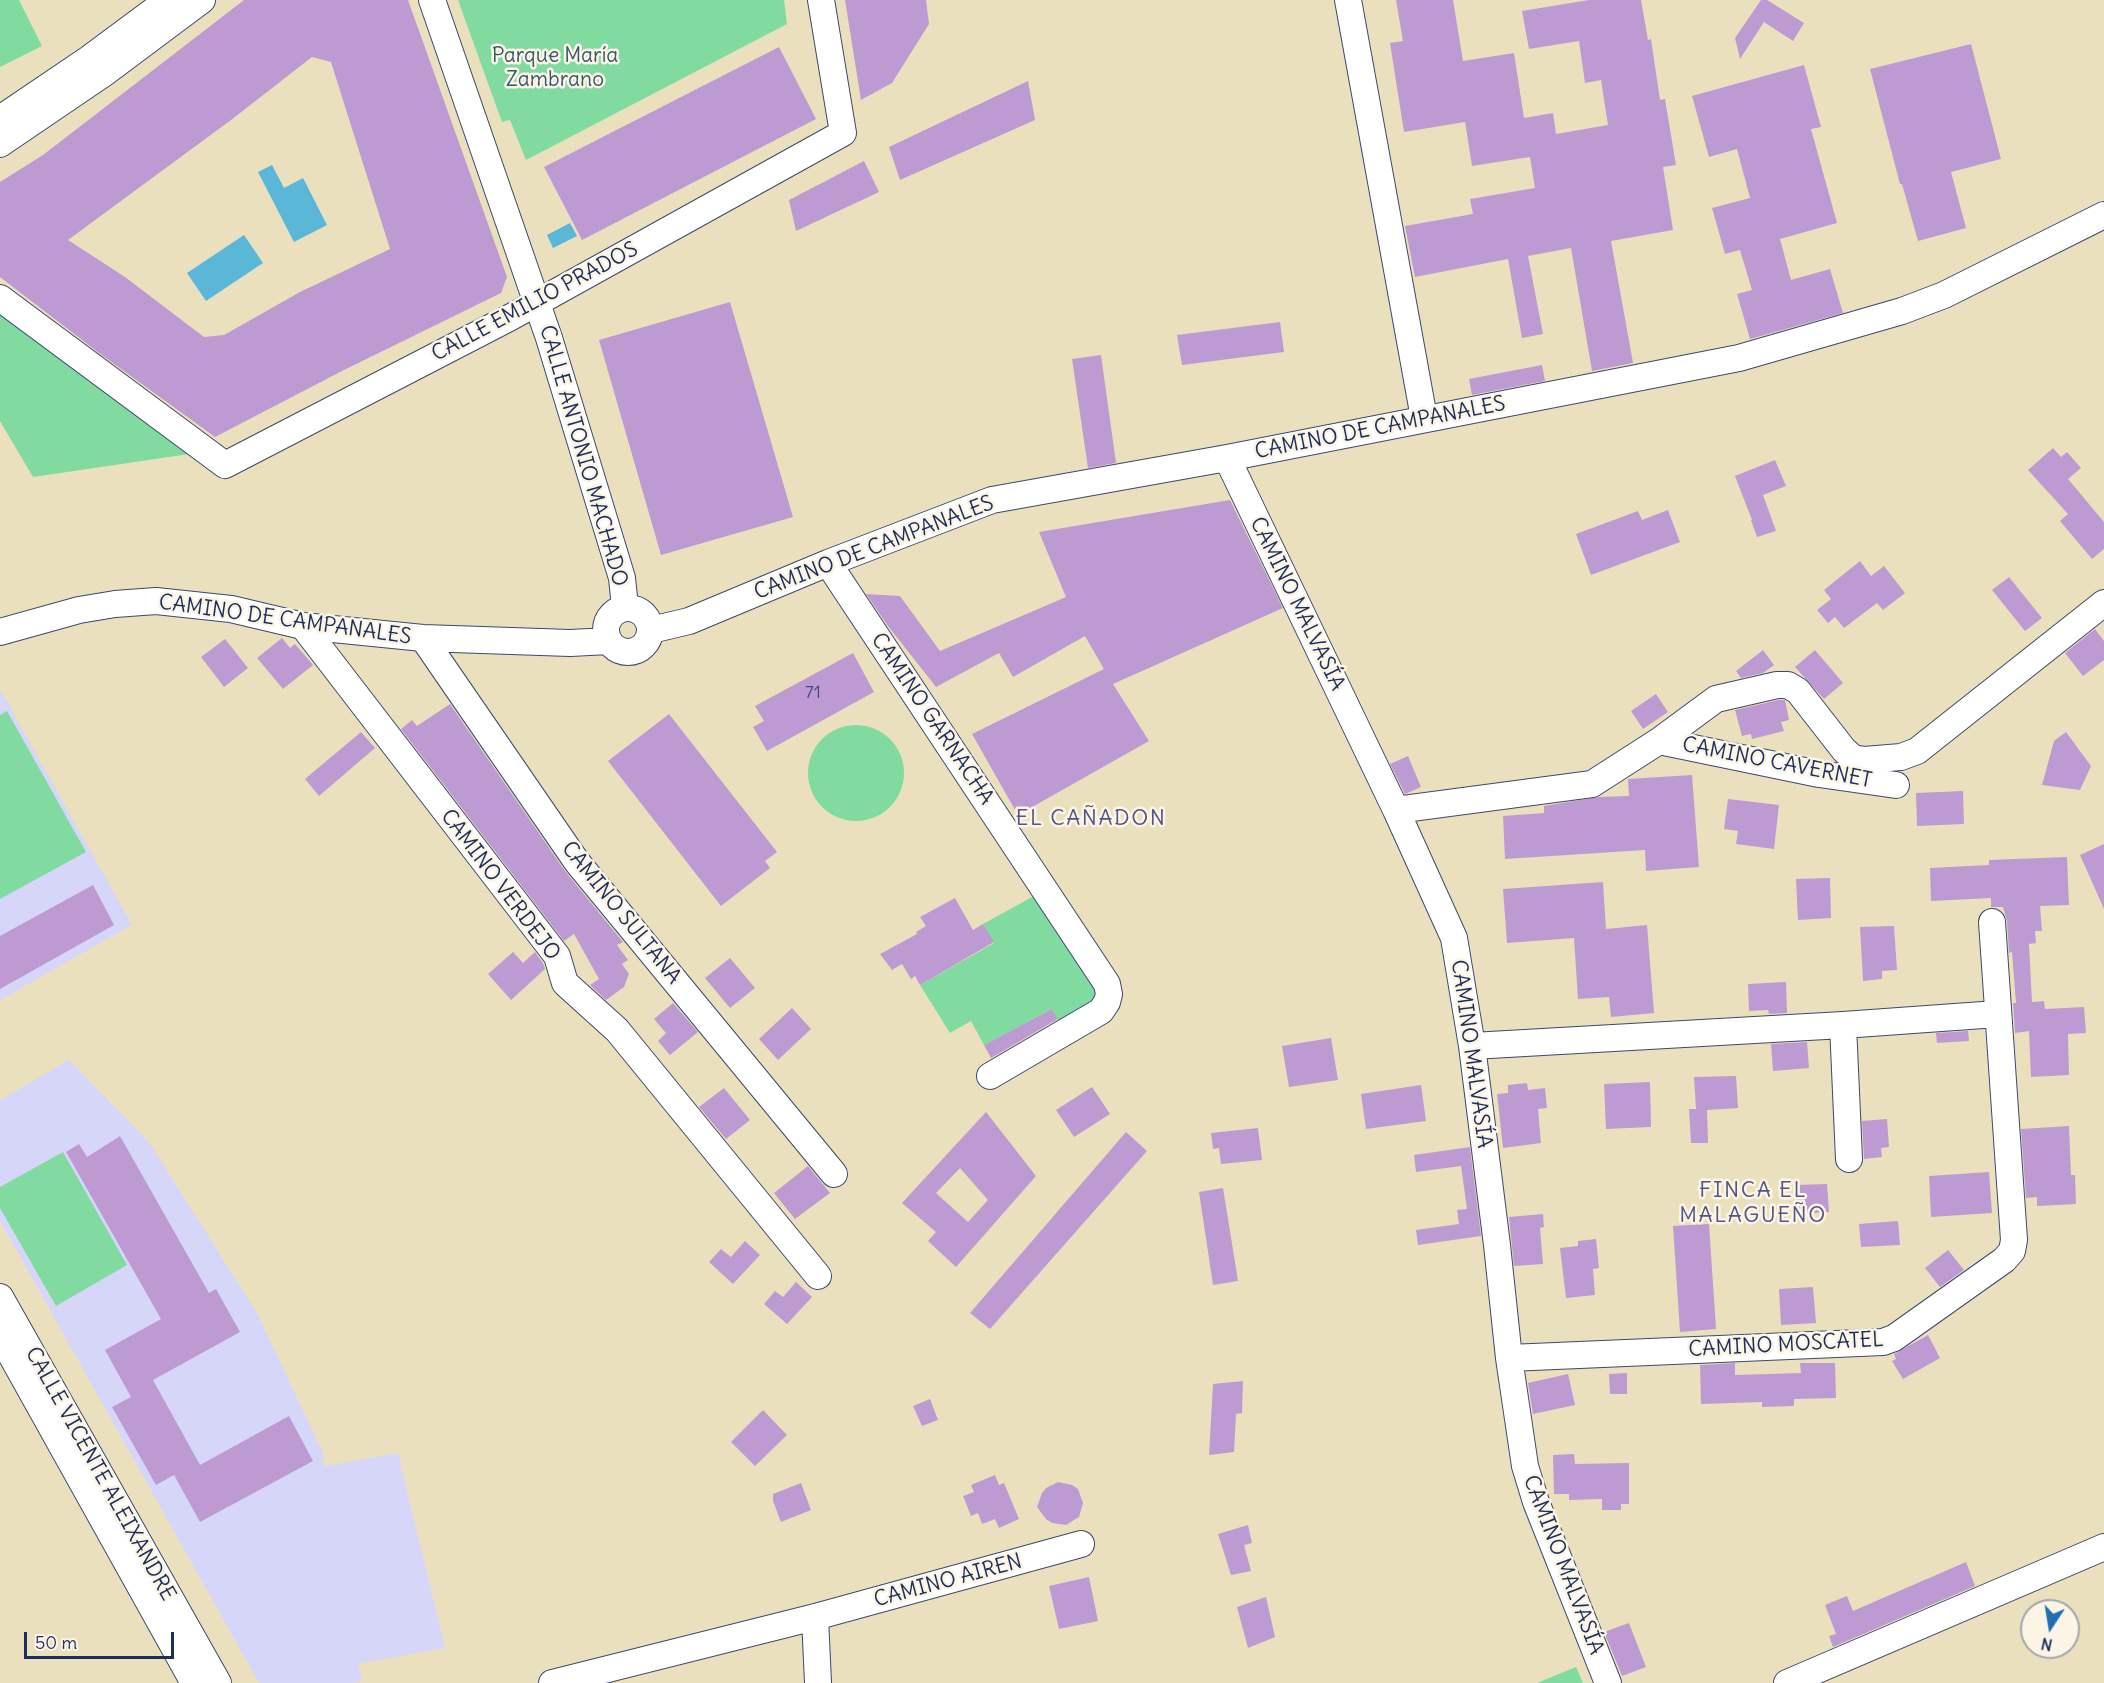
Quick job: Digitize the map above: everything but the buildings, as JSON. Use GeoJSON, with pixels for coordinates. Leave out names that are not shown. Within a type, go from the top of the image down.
{"type":"FeatureCollection","features":[{"type":"Feature","properties":{"kind":"street"},"geometry":{"type":"LineString","coordinates":[[0,119],[90,58],[168,0]]}},
{"type":"Feature","properties":{"kind":"street"},"geometry":{"type":"LineString","coordinates":[[0,144],[103,74],[202,0]]}},
{"type":"Feature","properties":{"kind":"street","name":"CALLE ANTONIO MACHADO"},"geometry":{"type":"LineString","coordinates":[[432,0],[537,302],[622,578],[625,607]]}},
{"type":"Feature","properties":{"kind":"street","name":"CALLE EMILIO PRADOS"},"geometry":{"type":"LineString","coordinates":[[0,298],[225,465],[537,302],[843,133],[821,0]]}},
{"type":"Feature","properties":{"kind":"street"},"geometry":{"type":"LineString","coordinates":[[1348,0],[1424,418]]}},
{"type":"Feature","properties":{"kind":"street","name":"CAMINO DE CAMPANALES"},"geometry":{"type":"LineString","coordinates":[[651,630],[689,621],[828,563],[992,500],[1227,458],[1739,358],[1902,311],[1982,278],[2104,215]]}},
{"type":"Feature","properties":{"kind":"street","name":"CAMINO MALVASÍA"},"geometry":{"type":"LineString","coordinates":[[1227,458],[1396,810],[1454,938],[1472,1046],[1517,1422],[1528,1475],[1540,1513],[1608,1683]]}},
{"type":"Feature","properties":{"kind":"street","name":"CAMINO GARNACHA"},"geometry":{"type":"LineString","coordinates":[[828,563],[1107,984],[1109,994],[1101,1011],[990,1076]]}},
{"type":"Feature","properties":{"kind":"street","name":"CAMINO DE CAMPANALES"},"geometry":{"type":"LineString","coordinates":[[0,632],[79,610],[156,601],[231,609],[303,626],[423,638],[570,643],[609,641]]}},
{"type":"Feature","properties":{"kind":"street"},"geometry":{"type":"LineString","coordinates":[[1396,810],[1592,784],[1659,741],[1716,699],[1778,685],[1788,685],[1798,691],[1844,750],[1853,758],[1864,760],[1901,757],[1917,751],[2104,603]]}},
{"type":"Feature","properties":{"kind":"street"},"geometry":{"type":"LineString","coordinates":[[625,607],[640,610],[650,622],[651,630],[646,644],[634,652],[620,651],[609,641],[606,628],[607,622],[618,610],[625,607]]}},
{"type":"Feature","properties":{"kind":"street","name":"CAMINO VERDEJO"},"geometry":{"type":"LineString","coordinates":[[303,626],[557,956],[565,983],[617,1030],[818,1275]]}},
{"type":"Feature","properties":{"kind":"street","name":"CAMINO SULTANA"},"geometry":{"type":"LineString","coordinates":[[423,638],[577,862],[834,1174]]}},
{"type":"Feature","properties":{"kind":"street","name":"CAMINO CAVERNET"},"geometry":{"type":"LineString","coordinates":[[1659,741],[1820,774],[1896,784]]}},
{"type":"Feature","properties":{"kind":"street","name":"CAMINO MOSCATEL"},"geometry":{"type":"LineString","coordinates":[[1509,1358],[1883,1342],[1894,1338],[2004,1260],[2012,1251],[2014,1240],[1992,922]]}},
{"type":"Feature","properties":{"kind":"street"},"geometry":{"type":"LineString","coordinates":[[1472,1046],[1997,1014]]}},
{"type":"Feature","properties":{"kind":"street"},"geometry":{"type":"LineString","coordinates":[[1844,1025],[1849,1159]]}},
{"type":"Feature","properties":{"kind":"street","name":"CALLE VICENTE ALEIXANDRE"},"geometry":{"type":"LineString","coordinates":[[0,1297],[218,1683]]}},
{"type":"Feature","properties":{"kind":"street"},"geometry":{"type":"LineString","coordinates":[[0,1335],[194,1683]]}},
{"type":"Feature","properties":{"kind":"street","name":"CAMINO AIREN"},"geometry":{"type":"LineString","coordinates":[[552,1683],[815,1617],[1081,1544]]}},
{"type":"Feature","properties":{"kind":"street"},"geometry":{"type":"LineString","coordinates":[[1787,1683],[2104,1547]]}},
{"type":"Feature","properties":{"kind":"street"},"geometry":{"type":"LineString","coordinates":[[815,1617],[818,1683]]}},
{"type":"Feature","properties":{"kind":"shaded area"},"geometry":{"type":"Polygon","coordinates":[[[0,689],[132,925],[0,1000],[0,689]]]}},
{"type":"Feature","properties":{"kind":"shaded area"},"geometry":{"type":"Polygon","coordinates":[[[69,1060],[149,1142],[257,1313],[322,1451],[325,1466],[398,1453],[445,1648],[358,1664],[363,1681],[354,1683],[259,1683],[0,1221],[0,1100],[69,1060]]]}},
{"type":"Feature","properties":{"kind":"green space"},"geometry":{"type":"Polygon","coordinates":[[[0,0],[19,0],[42,46],[0,67],[0,0]]]}},
{"type":"Feature","properties":{"kind":"green space","name":"Parque María Zambrano"},"geometry":{"type":"Polygon","coordinates":[[[458,0],[784,0],[787,24],[526,160],[510,120],[502,122],[458,0]]]}},
{"type":"Feature","properties":{"kind":"green space"},"geometry":{"type":"Polygon","coordinates":[[[0,311],[196,453],[33,477],[0,421],[0,311]]]}},
{"type":"Feature","properties":{"kind":"green space"},"geometry":{"type":"Polygon","coordinates":[[[7,711],[86,852],[0,899],[0,715],[7,711]]]}},
{"type":"Feature","properties":{"kind":"green space"},"geometry":{"type":"Polygon","coordinates":[[[856,725],[874,729],[890,739],[900,755],[904,773],[900,791],[890,807],[874,817],[856,821],[838,817],[822,807],[812,791],[808,773],[812,755],[822,739],[838,729],[856,725]]]}},
{"type":"Feature","properties":{"kind":"green space"},"geometry":{"type":"Polygon","coordinates":[[[1034,896],[1096,989],[1094,1005],[1061,1025],[1052,1009],[984,1045],[971,1021],[950,1033],[920,985],[994,943],[983,924],[1034,896]]]}},
{"type":"Feature","properties":{"kind":"green space"},"geometry":{"type":"Polygon","coordinates":[[[63,1152],[127,1265],[56,1306],[0,1208],[0,1187],[63,1152]]]}},
{"type":"Feature","properties":{"kind":"green space"},"geometry":{"type":"Polygon","coordinates":[[[1576,1667],[1583,1683],[1537,1683],[1576,1667]]]}},
{"type":"Feature","properties":{"kind":"water"},"geometry":{"type":"Polygon","coordinates":[[[272,165],[284,188],[303,178],[327,225],[294,242],[258,172],[272,165]]]}},
{"type":"Feature","properties":{"kind":"water"},"geometry":{"type":"Polygon","coordinates":[[[570,223],[577,236],[553,248],[547,235],[570,223]]]}},
{"type":"Feature","properties":{"kind":"water"},"geometry":{"type":"Polygon","coordinates":[[[244,235],[263,263],[206,301],[187,273],[244,235]]]}},
{"type":"Feature","properties":{"kind":"district","name":"EL CAÑADON"},"geometry":{"type":"Point","coordinates":[1091,819]}},
{"type":"Feature","properties":{"kind":"district","name":"FINCA EL MALAGUEÑO"},"geometry":{"type":"Point","coordinates":[1753,1204]}}]}
